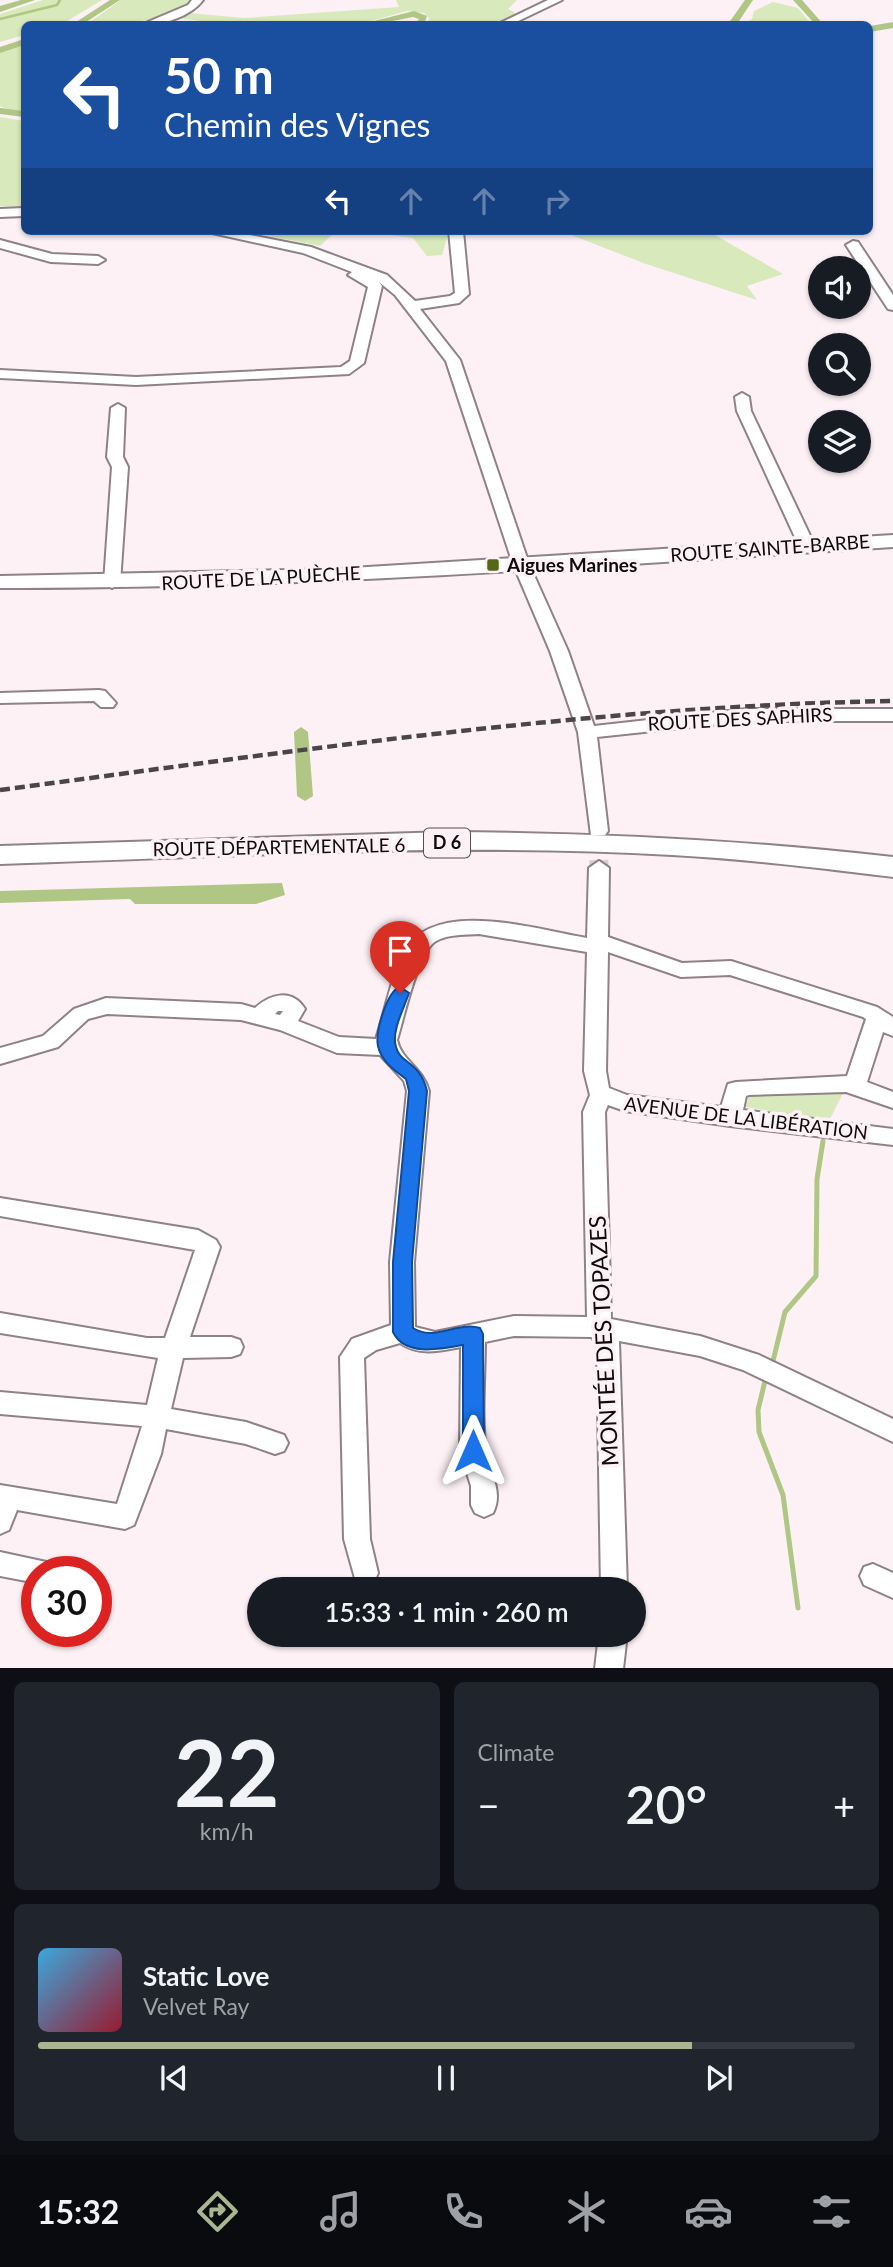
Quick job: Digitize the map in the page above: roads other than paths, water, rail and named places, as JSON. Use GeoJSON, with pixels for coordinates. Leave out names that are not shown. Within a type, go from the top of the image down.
{"type":"FeatureCollection","features":[{"type":"Feature","properties":{"kind":"highway","name":"ROUTE DÉPARTEMENTALE 6"},"geometry":{"type":"LineString","coordinates":[[0,855],[525,841],[707,847],[893,867]]}},
{"type":"Feature","properties":{"kind":"highway","name":"ROUTE DÉPARTEMENTALE 6"},"geometry":{"type":"LineString","coordinates":[[0,868],[499,855],[610,856],[716,862],[893,881]]}},
{"type":"Feature","properties":{"kind":"main road","name":"ROUTE SAINTE-BARBE"},"geometry":{"type":"LineString","coordinates":[[521,564],[893,541]]}},
{"type":"Feature","properties":{"kind":"main road","name":"ROUTE DE LA PUÈCHE"},"geometry":{"type":"LineString","coordinates":[[0,582],[112,583],[266,579],[521,564]]}},
{"type":"Feature","properties":{"kind":"street"},"geometry":{"type":"LineString","coordinates":[[511,21],[557,0]]}},
{"type":"Feature","properties":{"kind":"street"},"geometry":{"type":"LineString","coordinates":[[156,21],[201,1]]}},
{"type":"Feature","properties":{"kind":"street"},"geometry":{"type":"LineString","coordinates":[[0,213],[21,212]]}},
{"type":"Feature","properties":{"kind":"street"},"geometry":{"type":"LineString","coordinates":[[230,235],[306,250],[382,278],[408,301],[453,360],[521,564],[559,651],[587,732],[598,831]]}},
{"type":"Feature","properties":{"kind":"street"},"geometry":{"type":"LineString","coordinates":[[372,305],[454,300],[462,294],[456,235]]}},
{"type":"Feature","properties":{"kind":"street"},"geometry":{"type":"LineString","coordinates":[[0,244],[51,258],[99,260]]}},
{"type":"Feature","properties":{"kind":"street"},"geometry":{"type":"LineString","coordinates":[[853,245],[893,306]]}},
{"type":"Feature","properties":{"kind":"street"},"geometry":{"type":"LineString","coordinates":[[0,374],[136,381],[344,371],[357,363],[372,305],[374,284],[351,274],[348,270],[353,267]]}},
{"type":"Feature","properties":{"kind":"street"},"geometry":{"type":"LineString","coordinates":[[742,397],[744,411],[807,546]]}},
{"type":"Feature","properties":{"kind":"street"},"geometry":{"type":"LineString","coordinates":[[112,583],[120,467],[115,457],[118,408]]}},
{"type":"Feature","properties":{"kind":"street"},"geometry":{"type":"LineString","coordinates":[[0,698],[99,695],[107,703]]}},
{"type":"Feature","properties":{"kind":"street","name":"ROUTE DES SAPHIRS"},"geometry":{"type":"LineString","coordinates":[[587,732],[747,715],[893,715]]}},
{"type":"Feature","properties":{"kind":"street"},"geometry":{"type":"LineString","coordinates":[[598,868],[595,1071],[597,1088],[601,1094]]}},
{"type":"Feature","properties":{"kind":"street"},"geometry":{"type":"LineString","coordinates":[[403,1332],[402,1262],[418,1091],[415,1076],[394,1060],[387,1047],[387,1033],[414,953],[426,937],[458,926],[597,944],[681,970],[731,968],[870,1012],[886,1024],[855,1085]]}},
{"type":"Feature","properties":{"kind":"street"},"geometry":{"type":"LineString","coordinates":[[0,1056],[44,1045],[81,1014],[106,1006],[227,1010],[286,1024],[337,1045],[387,1047]]}},
{"type":"Feature","properties":{"kind":"street"},"geometry":{"type":"LineString","coordinates":[[730,1118],[738,1089],[855,1085],[893,1100]]}},
{"type":"Feature","properties":{"kind":"street","name":"AVENUE DE LA LIBÉRATION"},"geometry":{"type":"LineString","coordinates":[[601,1094],[625,1103],[893,1137]]}},
{"type":"Feature","properties":{"kind":"street","name":"MONTÉE DES TOPAZES"},"geometry":{"type":"LineString","coordinates":[[601,1094],[594,1112],[599,1328],[609,1345],[614,1577]]}},
{"type":"Feature","properties":{"kind":"street"},"geometry":{"type":"LineString","coordinates":[[0,1207],[198,1238],[207,1243],[208,1251],[175,1348],[148,1454],[125,1517],[3,1505]]}},
{"type":"Feature","properties":{"kind":"street"},"geometry":{"type":"LineString","coordinates":[[0,1323],[147,1348],[231,1347]]}},
{"type":"Feature","properties":{"kind":"street"},"geometry":{"type":"LineString","coordinates":[[403,1332],[414,1340],[435,1342],[514,1326],[599,1328],[700,1346],[750,1362],[893,1431]]}},
{"type":"Feature","properties":{"kind":"street"},"geometry":{"type":"LineString","coordinates":[[365,1573],[357,1539],[352,1357],[356,1349],[364,1343],[403,1332]]}},
{"type":"Feature","properties":{"kind":"street"},"geometry":{"type":"LineString","coordinates":[[473,1334],[474,1456],[484,1486],[484,1505]]}},
{"type":"Feature","properties":{"kind":"street"},"geometry":{"type":"LineString","coordinates":[[0,1403],[157,1418],[246,1433],[275,1443]]}},
{"type":"Feature","properties":{"kind":"street"},"geometry":{"type":"LineString","coordinates":[[0,1564],[21,1568]]}},
{"type":"Feature","properties":{"kind":"street"},"geometry":{"type":"LineString","coordinates":[[609,1668],[611,1647]]}},
{"type":"Feature","properties":{"kind":"waterway"},"geometry":{"type":"LineString","coordinates":[[0,9],[31,0]]}},
{"type":"Feature","properties":{"kind":"waterway"},"geometry":{"type":"LineString","coordinates":[[0,19],[57,5],[60,0]]}},
{"type":"Feature","properties":{"kind":"waterway"},"geometry":{"type":"LineString","coordinates":[[83,21],[116,0]]}},
{"type":"Feature","properties":{"kind":"waterway"},"geometry":{"type":"LineString","coordinates":[[736,21],[749,0]]}},
{"type":"Feature","properties":{"kind":"waterway"},"geometry":{"type":"LineString","coordinates":[[797,0],[816,21]]}},
{"type":"Feature","properties":{"kind":"waterway"},"geometry":{"type":"LineString","coordinates":[[381,21],[414,14],[424,18],[422,21]]}},
{"type":"Feature","properties":{"kind":"waterway"},"geometry":{"type":"LineString","coordinates":[[873,28],[893,25]]}},
{"type":"Feature","properties":{"kind":"waterway"},"geometry":{"type":"LineString","coordinates":[[0,50],[21,43]]}},
{"type":"Feature","properties":{"kind":"waterway"},"geometry":{"type":"LineString","coordinates":[[0,111],[21,114]]}},
{"type":"Feature","properties":{"kind":"waterway"},"geometry":{"type":"LineString","coordinates":[[301,732],[305,796]]}},
{"type":"Feature","properties":{"kind":"waterway"},"geometry":{"type":"LineString","coordinates":[[773,1361],[785,1312],[816,1276],[817,1179],[823,1141]]}},
{"type":"Feature","properties":{"kind":"waterway"},"geometry":{"type":"LineString","coordinates":[[765,1381],[758,1410],[759,1432],[783,1495],[798,1608]]}},
{"type":"Feature","properties":{"kind":"tunnel"},"geometry":{"type":"LineString","coordinates":[[598,831],[599,868]]}},
{"type":"Feature","properties":{"kind":"railway"},"geometry":{"type":"LineString","coordinates":[[0,790],[334,746],[557,721],[781,705],[893,701]]}},
{"type":"Feature","properties":{"kind":"place","name":"Aigues Marines"},"geometry":{"type":"Point","coordinates":[493,565]}}]}
